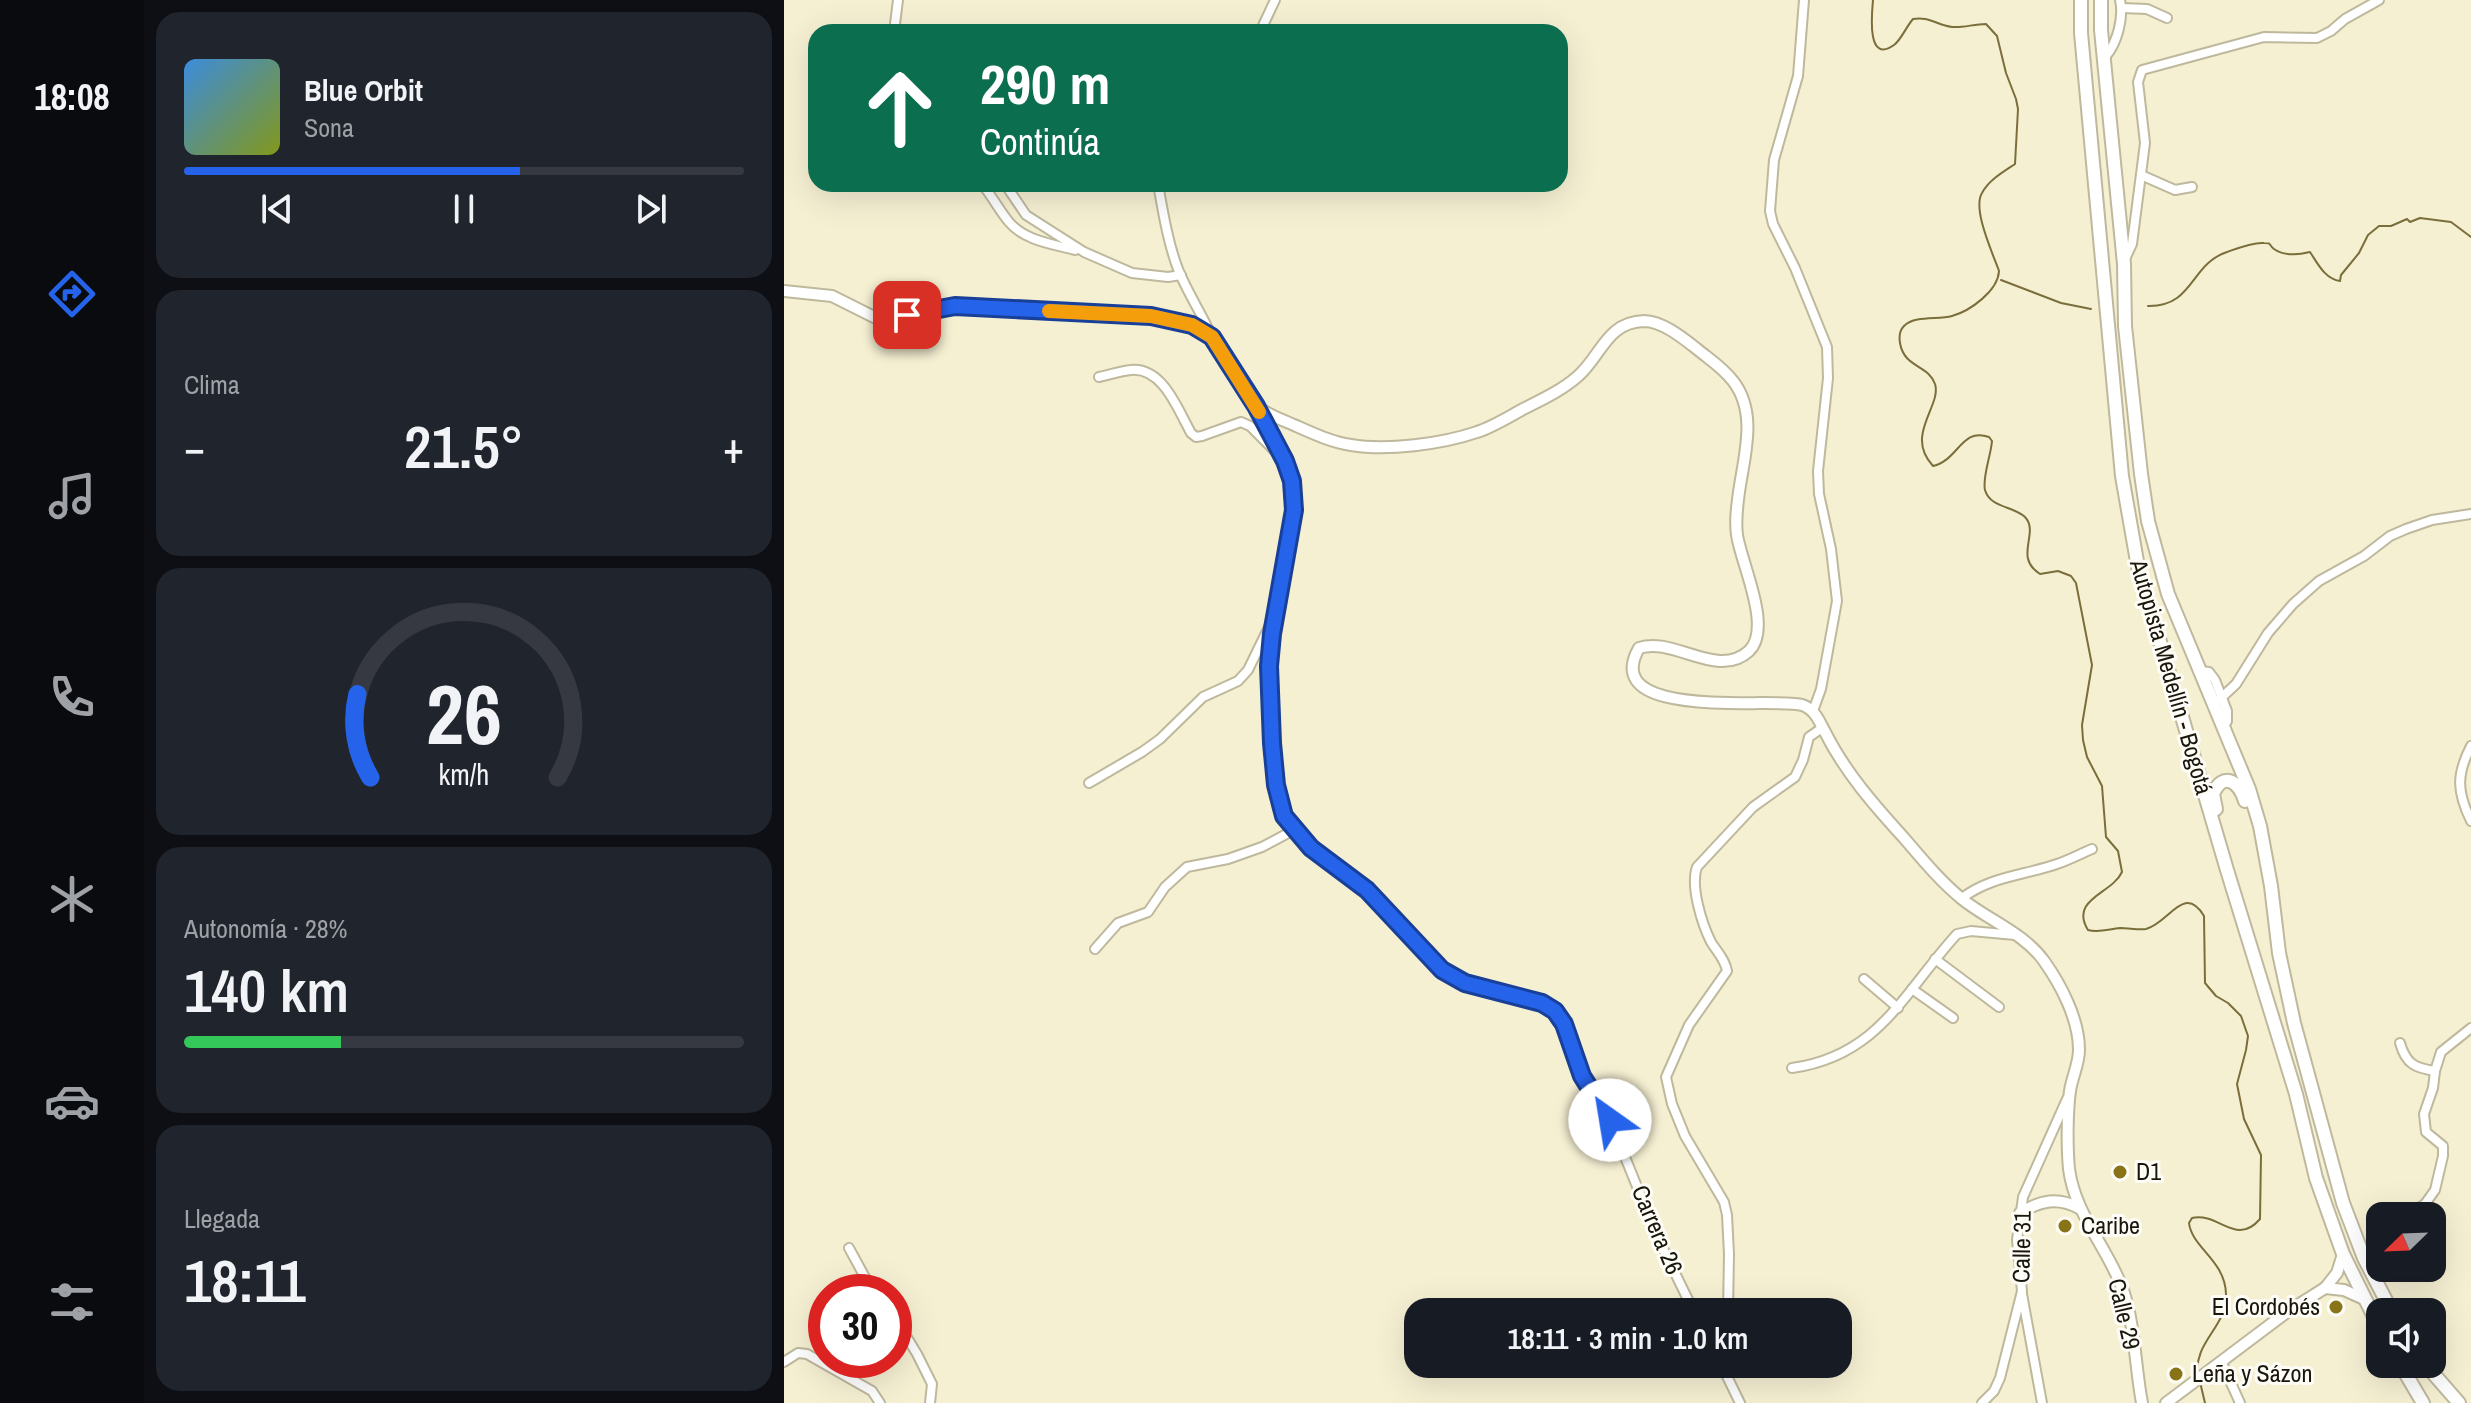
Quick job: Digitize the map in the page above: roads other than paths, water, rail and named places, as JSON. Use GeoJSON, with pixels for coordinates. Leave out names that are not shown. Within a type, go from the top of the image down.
{"type":"FeatureCollection","features":[{"type":"Feature","properties":{"kind":"highway","name":"Autopista Medellín - Bogotá"},"geometry":{"type":"LineString","coordinates":[[2081,0],[2082,48],[2122,476],[2129,520],[2147,602],[2296,1094],[2316,1178],[2343,1254],[2366,1303]]}},
{"type":"Feature","properties":{"kind":"highway","name":"Autopista Medellín - Bogotá"},"geometry":{"type":"LineString","coordinates":[[2101,0],[2101,30],[2106,56],[2124,264],[2125,326],[2148,521],[2168,594],[2244,775],[2260,826],[2279,953],[2294,1023],[2343,1203],[2364,1258],[2385,1298]]}},
{"type":"Feature","properties":{"kind":"highway"},"geometry":{"type":"LineString","coordinates":[[2227,870],[2230,854],[2213,794],[2219,784],[2230,781],[2236,783],[2242,793],[2253,828],[2260,873],[2271,886]]}},
{"type":"Feature","properties":{"kind":"highway"},"geometry":{"type":"LineString","coordinates":[[2408,1378],[2423,1403]]}},
{"type":"Feature","properties":{"kind":"highway"},"geometry":{"type":"LineString","coordinates":[[2437,1378],[2459,1403]]}},
{"type":"Feature","properties":{"kind":"main road"},"geometry":{"type":"LineString","coordinates":[[784,291],[832,296],[878,319],[955,306],[1151,316],[1192,325],[1212,337],[1256,406],[1266,414],[1350,445],[1386,447],[1448,440],[1481,431],[1567,385],[1584,371],[1605,340],[1617,329],[1632,322],[1659,325],[1716,364],[1734,382],[1742,398],[1748,434],[1735,523],[1740,554],[1758,617],[1754,644],[1738,657],[1711,661],[1652,644],[1639,648],[1633,663],[1635,673],[1644,687],[1678,699],[1731,705],[1789,703],[1813,711]]}},
{"type":"Feature","properties":{"kind":"main road","name":"Calle 29"},"geometry":{"type":"LineString","coordinates":[[1813,711],[1852,779],[1924,861],[1962,898],[2037,952],[2074,1020],[2079,1046],[2070,1092],[2069,1168],[2079,1208],[2111,1263],[2124,1294],[2142,1403]]}},
{"type":"Feature","properties":{"kind":"main road"},"geometry":{"type":"LineString","coordinates":[[2020,1213],[2044,1201],[2068,1202],[2079,1208]]}},
{"type":"Feature","properties":{"kind":"main road"},"geometry":{"type":"LineString","coordinates":[[2166,1403],[2287,1312],[2325,1288],[2337,1273],[2343,1254]]}},
{"type":"Feature","properties":{"kind":"main road"},"geometry":{"type":"LineString","coordinates":[[2325,1288],[2344,1290],[2364,1299]]}},
{"type":"Feature","properties":{"kind":"street"},"geometry":{"type":"LineString","coordinates":[[895,24],[898,0]]}},
{"type":"Feature","properties":{"kind":"street"},"geometry":{"type":"LineString","coordinates":[[1264,24],[1275,0]]}},
{"type":"Feature","properties":{"kind":"street"},"geometry":{"type":"LineString","coordinates":[[1804,0],[1798,76],[1774,160],[1770,211],[1827,347],[1828,378],[1818,471],[1837,601],[1821,689],[1813,711]]}},
{"type":"Feature","properties":{"kind":"street"},"geometry":{"type":"LineString","coordinates":[[2124,264],[2132,244],[2145,143],[2138,82],[2142,70],[2264,37],[2317,38],[2379,0]]}},
{"type":"Feature","properties":{"kind":"street"},"geometry":{"type":"LineString","coordinates":[[2106,56],[2114,46],[2121,4],[2147,9],[2167,18]]}},
{"type":"Feature","properties":{"kind":"street"},"geometry":{"type":"LineString","coordinates":[[2141,175],[2175,190],[2192,187]]}},
{"type":"Feature","properties":{"kind":"street"},"geometry":{"type":"LineString","coordinates":[[989,192],[1011,225],[1020,232],[1034,239],[1084,252]]}},
{"type":"Feature","properties":{"kind":"street"},"geometry":{"type":"LineString","coordinates":[[1010,192],[1026,215],[1117,269],[1168,277],[1181,275]]}},
{"type":"Feature","properties":{"kind":"street"},"geometry":{"type":"LineString","coordinates":[[1159,192],[1181,275],[1212,337]]}},
{"type":"Feature","properties":{"kind":"street"},"geometry":{"type":"LineString","coordinates":[[1099,377],[1134,370],[1150,373],[1167,390],[1196,437],[1241,422],[1250,426],[1285,461]]}},
{"type":"Feature","properties":{"kind":"street"},"geometry":{"type":"LineString","coordinates":[[1095,949],[1118,923],[1148,912],[1165,887],[1187,867],[1228,859],[1273,842],[1294,830],[1284,816],[1280,801],[1272,743],[1269,666],[1294,510],[1292,481],[1256,406]]}},
{"type":"Feature","properties":{"kind":"street"},"geometry":{"type":"LineString","coordinates":[[2221,698],[2242,677],[2268,633],[2293,604],[2319,581],[2364,556],[2398,532],[2432,520],[2471,514]]}},
{"type":"Feature","properties":{"kind":"street"},"geometry":{"type":"LineString","coordinates":[[1089,783],[1160,739],[1203,697],[1238,681],[1248,670],[1276,613]]}},
{"type":"Feature","properties":{"kind":"street"},"geometry":{"type":"LineString","coordinates":[[2201,671],[2212,675],[2228,715],[2224,727]]}},
{"type":"Feature","properties":{"kind":"street"},"geometry":{"type":"LineString","coordinates":[[1728,1298],[1729,1254],[1724,1202],[1694,1156],[1666,1083],[1666,1072],[1689,1025],[1727,971],[1708,934],[1693,884],[1694,875],[1697,867],[1753,807],[1795,777],[1809,737],[1822,728]]}},
{"type":"Feature","properties":{"kind":"street"},"geometry":{"type":"LineString","coordinates":[[2471,746],[2462,764],[2459,783],[2471,821]]}},
{"type":"Feature","properties":{"kind":"street","name":"Carrera 26"},"geometry":{"type":"LineString","coordinates":[[1294,830],[1311,848],[1367,890],[1442,970],[1465,983],[1542,1003],[1555,1011],[1564,1024],[1582,1076],[1610,1120],[1662,1247],[1687,1298]]}},
{"type":"Feature","properties":{"kind":"street"},"geometry":{"type":"LineString","coordinates":[[1962,898],[1994,880],[2057,864],[2092,849]]}},
{"type":"Feature","properties":{"kind":"street"},"geometry":{"type":"LineString","coordinates":[[1792,1068],[1813,1065],[1842,1053],[1885,1023],[1935,959],[1962,932],[2016,935]]}},
{"type":"Feature","properties":{"kind":"street"},"geometry":{"type":"LineString","coordinates":[[1935,959],[1999,1007]]}},
{"type":"Feature","properties":{"kind":"street"},"geometry":{"type":"LineString","coordinates":[[1864,979],[1898,1008]]}},
{"type":"Feature","properties":{"kind":"street"},"geometry":{"type":"LineString","coordinates":[[1912,989],[1953,1018]]}},
{"type":"Feature","properties":{"kind":"street"},"geometry":{"type":"LineString","coordinates":[[2424,1202],[2431,1197],[2443,1156],[2443,1146],[2430,1137],[2424,1125],[2435,1071],[2441,1052],[2471,1028]]}},
{"type":"Feature","properties":{"kind":"street"},"geometry":{"type":"LineString","coordinates":[[2400,1043],[2409,1063],[2419,1069],[2435,1071]]}},
{"type":"Feature","properties":{"kind":"street","name":"Calle 31"},"geometry":{"type":"LineString","coordinates":[[1982,1403],[1994,1391],[2000,1378],[2022,1291],[2017,1250],[2020,1213],[2028,1186],[2070,1092]]}},
{"type":"Feature","properties":{"kind":"street"},"geometry":{"type":"LineString","coordinates":[[849,1248],[863,1274]]}},
{"type":"Feature","properties":{"kind":"street"},"geometry":{"type":"LineString","coordinates":[[2364,1258],[2366,1254]]}},
{"type":"Feature","properties":{"kind":"street"},"geometry":{"type":"LineString","coordinates":[[2022,1291],[2042,1403]]}},
{"type":"Feature","properties":{"kind":"street"},"geometry":{"type":"LineString","coordinates":[[912,1346],[932,1384],[930,1403]]}},
{"type":"Feature","properties":{"kind":"street"},"geometry":{"type":"LineString","coordinates":[[784,1362],[798,1353],[807,1354],[872,1391],[880,1403]]}},
{"type":"Feature","properties":{"kind":"street"},"geometry":{"type":"LineString","coordinates":[[2221,1361],[2240,1403]]}},
{"type":"Feature","properties":{"kind":"street"},"geometry":{"type":"LineString","coordinates":[[1728,1378],[1740,1403]]}},
{"type":"Feature","properties":{"kind":"waterway"},"geometry":{"type":"LineString","coordinates":[[1873,0],[1873,34],[1879,48],[1894,45],[1913,19],[1952,27],[1986,24],[1997,36],[2016,99],[2015,164],[1988,184],[1980,200],[1984,232],[1999,271],[1994,286],[1967,310],[1952,316],[1909,323],[1901,330],[1900,341],[1906,357],[1928,373],[1935,384],[1936,393],[1922,443],[1933,466],[1949,458],[1972,436],[1989,437],[1992,441],[1984,485],[1988,496],[1997,504],[2025,517],[2029,523],[2027,553],[2032,567],[2040,574],[2058,571],[2071,576],[2076,583],[2092,665],[2082,725],[2083,740],[2087,757],[2102,786],[2106,837],[2118,851],[2122,872],[2088,904],[2084,920],[2088,930],[2092,931],[2146,929],[2183,904],[2190,903],[2197,907],[2204,916],[2205,983],[2241,1016],[2248,1036],[2237,1084],[2244,1119],[2261,1155],[2260,1219],[2243,1230],[2202,1217],[2192,1218],[2189,1223],[2196,1240],[2220,1272],[2226,1294],[2222,1316],[2201,1353],[2198,1375]]}},
{"type":"Feature","properties":{"kind":"waterway"},"geometry":{"type":"LineString","coordinates":[[2148,306],[2175,300],[2215,258],[2250,244],[2268,243],[2287,254],[2310,252],[2326,274],[2340,281],[2368,235],[2379,226],[2420,218],[2451,222],[2471,237]]}},
{"type":"Feature","properties":{"kind":"waterway"},"geometry":{"type":"LineString","coordinates":[[2001,280],[2061,303],[2091,309]]}},
{"type":"Feature","properties":{"kind":"waterway"},"geometry":{"type":"LineString","coordinates":[[2200,1382],[2205,1403]]}},
{"type":"Feature","properties":{"kind":"place","name":"D1"},"geometry":{"type":"Point","coordinates":[2120,1172]}},
{"type":"Feature","properties":{"kind":"place","name":"Caribe"},"geometry":{"type":"Point","coordinates":[2065,1226]}},
{"type":"Feature","properties":{"kind":"place","name":"El Cordobés"},"geometry":{"type":"Point","coordinates":[2336,1307]}},
{"type":"Feature","properties":{"kind":"place","name":"Leña y Sázon"},"geometry":{"type":"Point","coordinates":[2176,1374]}}]}
